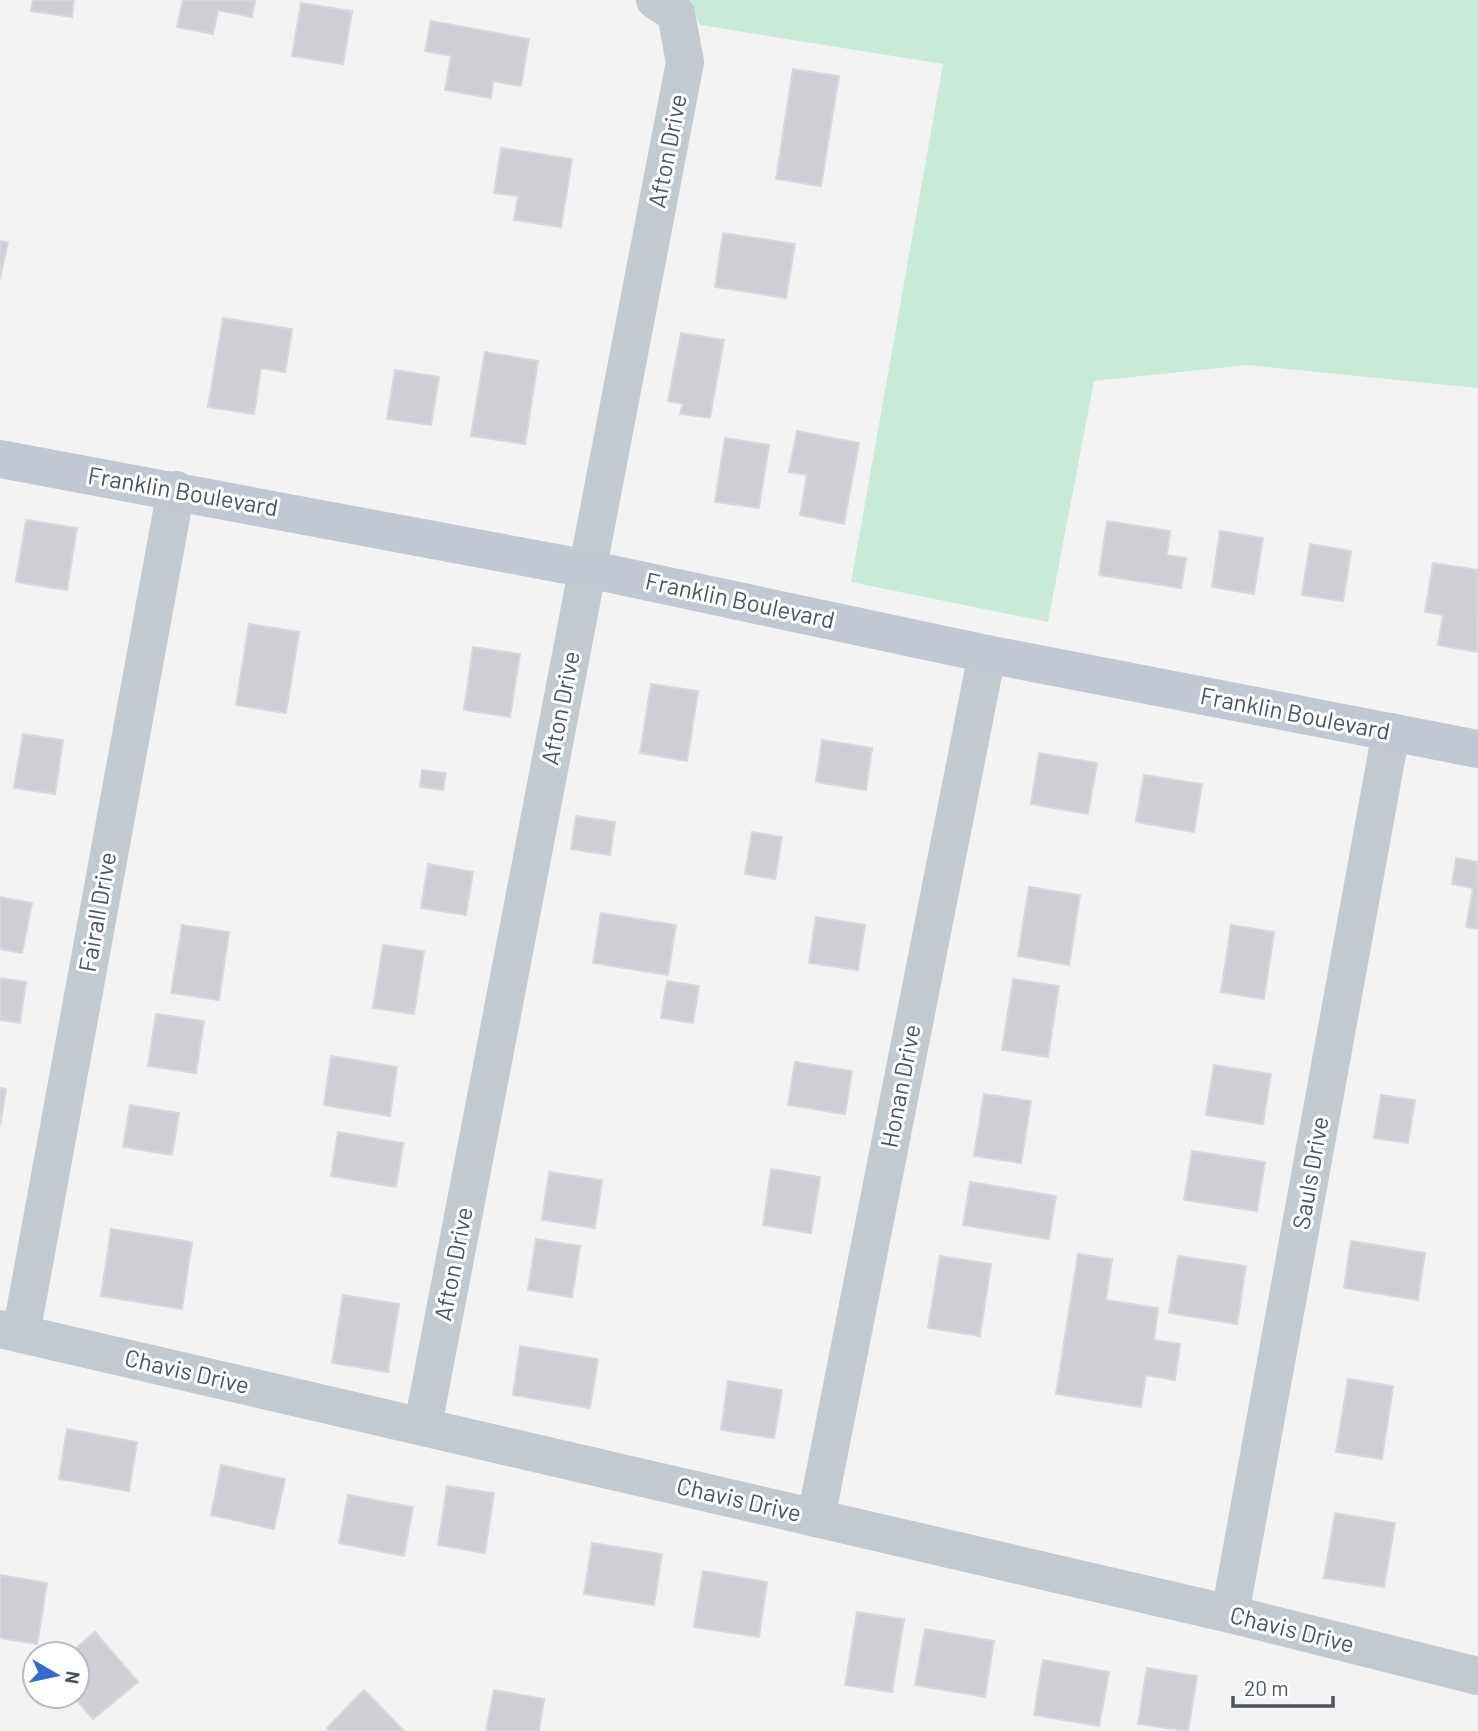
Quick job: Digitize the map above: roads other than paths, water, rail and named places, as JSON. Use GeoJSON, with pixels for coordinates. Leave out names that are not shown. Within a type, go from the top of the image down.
{"type":"FeatureCollection","features":[{"type":"Feature","properties":{"kind":"street","name":"Afton Drive"},"geometry":{"type":"LineString","coordinates":[[423,1426],[685,62],[676,14],[655,0]]}},
{"type":"Feature","properties":{"kind":"street","name":"Franklin Boulevard"},"geometry":{"type":"LineString","coordinates":[[0,459],[588,569],[986,654],[1478,749]]}},
{"type":"Feature","properties":{"kind":"street","name":"Fairall Drive"},"geometry":{"type":"LineString","coordinates":[[11,1331],[176,490]]}},
{"type":"Feature","properties":{"kind":"street","name":"Honan Drive"},"geometry":{"type":"LineString","coordinates":[[816,1518],[986,654]]}},
{"type":"Feature","properties":{"kind":"street","name":"Sauls Drive"},"geometry":{"type":"LineString","coordinates":[[1230,1614],[1391,733]]}},
{"type":"Feature","properties":{"kind":"street","name":"Chavis Drive"},"geometry":{"type":"LineString","coordinates":[[11,1331],[1230,1614],[1478,1676]]}}]}
